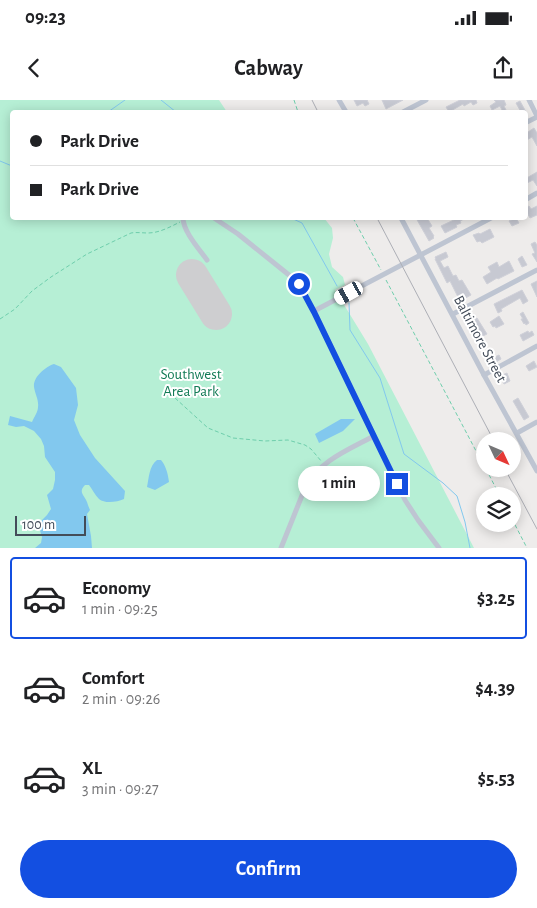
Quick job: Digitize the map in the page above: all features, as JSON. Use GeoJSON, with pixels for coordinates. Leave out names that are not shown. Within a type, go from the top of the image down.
{"type":"FeatureCollection","features":[{"type":"Feature","properties":{"kind":"street"},"geometry":{"type":"LineString","coordinates":[[407,110],[426,100]]}},
{"type":"Feature","properties":{"kind":"street"},"geometry":{"type":"LineString","coordinates":[[529,100],[537,116]]}},
{"type":"Feature","properties":{"kind":"street"},"geometry":{"type":"LineString","coordinates":[[183,220],[186,229],[207,260]]}},
{"type":"Feature","properties":{"kind":"street"},"geometry":{"type":"LineString","coordinates":[[217,220],[238,234],[299,284],[405,500],[439,548]]}},
{"type":"Feature","properties":{"kind":"street","name":"Baltimore Street"},"geometry":{"type":"LineString","coordinates":[[402,220],[516,432]]}},
{"type":"Feature","properties":{"kind":"street"},"geometry":{"type":"LineString","coordinates":[[314,312],[487,220]]}},
{"type":"Feature","properties":{"kind":"street"},"geometry":{"type":"LineString","coordinates":[[453,314],[537,270]]}},
{"type":"Feature","properties":{"kind":"street"},"geometry":{"type":"LineString","coordinates":[[484,375],[537,346]]}},
{"type":"Feature","properties":{"kind":"street"},"geometry":{"type":"LineString","coordinates":[[519,432],[537,422]]}},
{"type":"Feature","properties":{"kind":"street"},"geometry":{"type":"LineString","coordinates":[[280,548],[312,475],[336,456],[374,436]]}},
{"type":"Feature","properties":{"kind":"street","name":"Baltimore Street"},"geometry":{"type":"LineString","coordinates":[[521,441],[537,471]]}},
{"type":"Feature","properties":{"kind":"path"},"geometry":{"type":"LineString","coordinates":[[0,319],[15,309],[32,291],[87,254],[131,233],[160,231],[181,220]]}},
{"type":"Feature","properties":{"kind":"path"},"geometry":{"type":"LineString","coordinates":[[354,220],[476,451]]}},
{"type":"Feature","properties":{"kind":"path"},"geometry":{"type":"LineString","coordinates":[[175,398],[208,428],[233,438],[265,441],[288,440],[305,445],[324,465]]}},
{"type":"Feature","properties":{"kind":"path"},"geometry":{"type":"LineString","coordinates":[[519,532],[527,548]]}},
{"type":"Feature","properties":{"kind":"green space","name":"Southwest Area Park"},"geometry":{"type":"Polygon","coordinates":[[[0,100],[219,100],[226,110],[10,110],[10,220],[326,220],[332,228],[333,238],[329,254],[332,267],[343,277],[345,285],[335,290],[368,344],[474,548],[0,548],[0,100]]]}},
{"type":"Feature","properties":{"kind":"water"},"geometry":{"type":"Polygon","coordinates":[[[54,364],[61,367],[76,388],[78,405],[74,420],[80,435],[95,458],[125,491],[124,499],[108,502],[99,499],[89,485],[83,487],[82,494],[90,510],[87,514],[92,548],[35,548],[41,543],[42,537],[38,524],[51,509],[47,495],[53,489],[55,472],[45,457],[41,439],[34,431],[24,426],[8,425],[10,416],[32,422],[38,407],[34,387],[35,380],[43,370],[54,364]]]}},
{"type":"Feature","properties":{"kind":"water"},"geometry":{"type":"Polygon","coordinates":[[[341,419],[355,419],[343,431],[319,443],[315,434],[341,419]]]}},
{"type":"Feature","properties":{"kind":"water"},"geometry":{"type":"Polygon","coordinates":[[[157,460],[161,460],[164,465],[169,482],[155,490],[147,487],[151,469],[157,460]]]}},
{"type":"Feature","properties":{"kind":"building"},"geometry":{"type":"Polygon","coordinates":[[[354,100],[367,100],[369,104],[365,106],[363,103],[357,106],[354,100]]]}},
{"type":"Feature","properties":{"kind":"building"},"geometry":{"type":"Polygon","coordinates":[[[382,100],[403,100],[386,109],[382,100]]]}},
{"type":"Feature","properties":{"kind":"building"},"geometry":{"type":"Polygon","coordinates":[[[460,100],[476,100],[477,103],[473,105],[471,102],[464,106],[463,104],[452,110],[448,110],[446,107],[460,100]]]}},
{"type":"Feature","properties":{"kind":"building"},"geometry":{"type":"Polygon","coordinates":[[[494,100],[504,100],[506,110],[502,110],[500,106],[492,110],[490,106],[496,102],[494,100]]]}},
{"type":"Feature","properties":{"kind":"building"},"geometry":{"type":"Polygon","coordinates":[[[520,101],[525,110],[520,110],[516,103],[520,101]]]}},
{"type":"Feature","properties":{"kind":"building"},"geometry":{"type":"Polygon","coordinates":[[[534,128],[537,133],[537,146],[532,137],[528,139],[528,132],[534,128]]]}},
{"type":"Feature","properties":{"kind":"building"},"geometry":{"type":"Polygon","coordinates":[[[537,172],[537,186],[533,180],[528,182],[528,177],[537,172]]]}},
{"type":"Feature","properties":{"kind":"building"},"geometry":{"type":"Polygon","coordinates":[[[528,206],[531,209],[537,206],[537,215],[530,218],[528,206]]]}},
{"type":"Feature","properties":{"kind":"building"},"geometry":{"type":"Polygon","coordinates":[[[417,220],[428,220],[432,226],[429,228],[434,238],[429,241],[417,220]]]}},
{"type":"Feature","properties":{"kind":"building"},"geometry":{"type":"Polygon","coordinates":[[[454,220],[462,220],[460,221],[461,223],[456,225],[457,227],[445,233],[441,226],[454,220]]]}},
{"type":"Feature","properties":{"kind":"building"},"geometry":{"type":"Polygon","coordinates":[[[517,220],[519,223],[512,226],[509,221],[517,220]]]}},
{"type":"Feature","properties":{"kind":"building"},"geometry":{"type":"Polygon","coordinates":[[[490,229],[494,237],[482,243],[480,241],[477,242],[473,235],[490,229]]]}},
{"type":"Feature","properties":{"kind":"building"},"geometry":{"type":"Polygon","coordinates":[[[535,242],[537,245],[537,262],[532,254],[535,253],[531,244],[535,242]]]}},
{"type":"Feature","properties":{"kind":"building"},"geometry":{"type":"Polygon","coordinates":[[[446,252],[448,257],[440,261],[444,268],[448,266],[453,276],[456,275],[459,281],[462,280],[471,295],[460,301],[450,281],[447,283],[435,259],[435,257],[446,252]]]}},
{"type":"Feature","properties":{"kind":"building"},"geometry":{"type":"Polygon","coordinates":[[[522,256],[527,265],[522,267],[518,259],[522,256]]]}},
{"type":"Feature","properties":{"kind":"building"},"geometry":{"type":"Polygon","coordinates":[[[509,261],[514,271],[487,284],[483,277],[491,272],[488,267],[497,262],[499,267],[509,261]]]}},
{"type":"Feature","properties":{"kind":"building"},"geometry":{"type":"Polygon","coordinates":[[[537,281],[537,297],[531,284],[537,281]]]}},
{"type":"Feature","properties":{"kind":"building"},"geometry":{"type":"Polygon","coordinates":[[[522,290],[528,301],[523,304],[520,298],[501,309],[502,311],[498,313],[494,304],[522,290]]]}},
{"type":"Feature","properties":{"kind":"building"},"geometry":{"type":"Polygon","coordinates":[[[523,312],[529,323],[526,325],[521,319],[523,319],[520,314],[523,312]]]}},
{"type":"Feature","properties":{"kind":"building"},"geometry":{"type":"Polygon","coordinates":[[[499,316],[504,324],[496,328],[495,326],[493,327],[490,322],[499,316]]]}},
{"type":"Feature","properties":{"kind":"building"},"geometry":{"type":"Polygon","coordinates":[[[477,318],[487,334],[479,338],[471,322],[477,318]]]}},
{"type":"Feature","properties":{"kind":"building"},"geometry":{"type":"Polygon","coordinates":[[[528,331],[529,333],[532,331],[534,335],[523,341],[520,335],[528,331]]]}},
{"type":"Feature","properties":{"kind":"building"},"geometry":{"type":"Polygon","coordinates":[[[499,355],[501,359],[491,365],[488,360],[499,355]]]}},
{"type":"Feature","properties":{"kind":"building"},"geometry":{"type":"Polygon","coordinates":[[[534,361],[537,367],[529,371],[526,366],[534,361]]]}},
{"type":"Feature","properties":{"kind":"building"},"geometry":{"type":"Polygon","coordinates":[[[507,373],[510,381],[504,384],[500,376],[507,373]]]}},
{"type":"Feature","properties":{"kind":"building"},"geometry":{"type":"Polygon","coordinates":[[[518,398],[529,417],[524,420],[513,401],[518,398]]]}},
{"type":"Feature","properties":{"kind":"waterway"},"geometry":{"type":"LineString","coordinates":[[111,110],[125,100]]}},
{"type":"Feature","properties":{"kind":"waterway"},"geometry":{"type":"LineString","coordinates":[[161,100],[174,110]]}},
{"type":"Feature","properties":{"kind":"waterway"},"geometry":{"type":"LineString","coordinates":[[0,161],[10,165]]}},
{"type":"Feature","properties":{"kind":"waterway"},"geometry":{"type":"LineString","coordinates":[[295,220],[302,223],[337,286]]}},
{"type":"Feature","properties":{"kind":"waterway"},"geometry":{"type":"LineString","coordinates":[[349,303],[350,330],[380,378],[404,454],[457,496],[470,548]]}},
{"type":"Feature","properties":{"kind":"runway"},"geometry":{"type":"LineString","coordinates":[[192,275],[216,314]]}},
{"type":"Feature","properties":{"kind":"tram line"},"geometry":{"type":"LineString","coordinates":[[312,100],[317,110]]}},
{"type":"Feature","properties":{"kind":"tram line"},"geometry":{"type":"LineString","coordinates":[[378,220],[489,432]]}},
{"type":"Feature","properties":{"kind":"tram line"},"geometry":{"type":"LineString","coordinates":[[510,478],[537,529]]}},
{"type":"Feature","properties":{"kind":"route"},"geometry":{"type":"LineString","coordinates":[[299,284],[397,484]]}}]}
